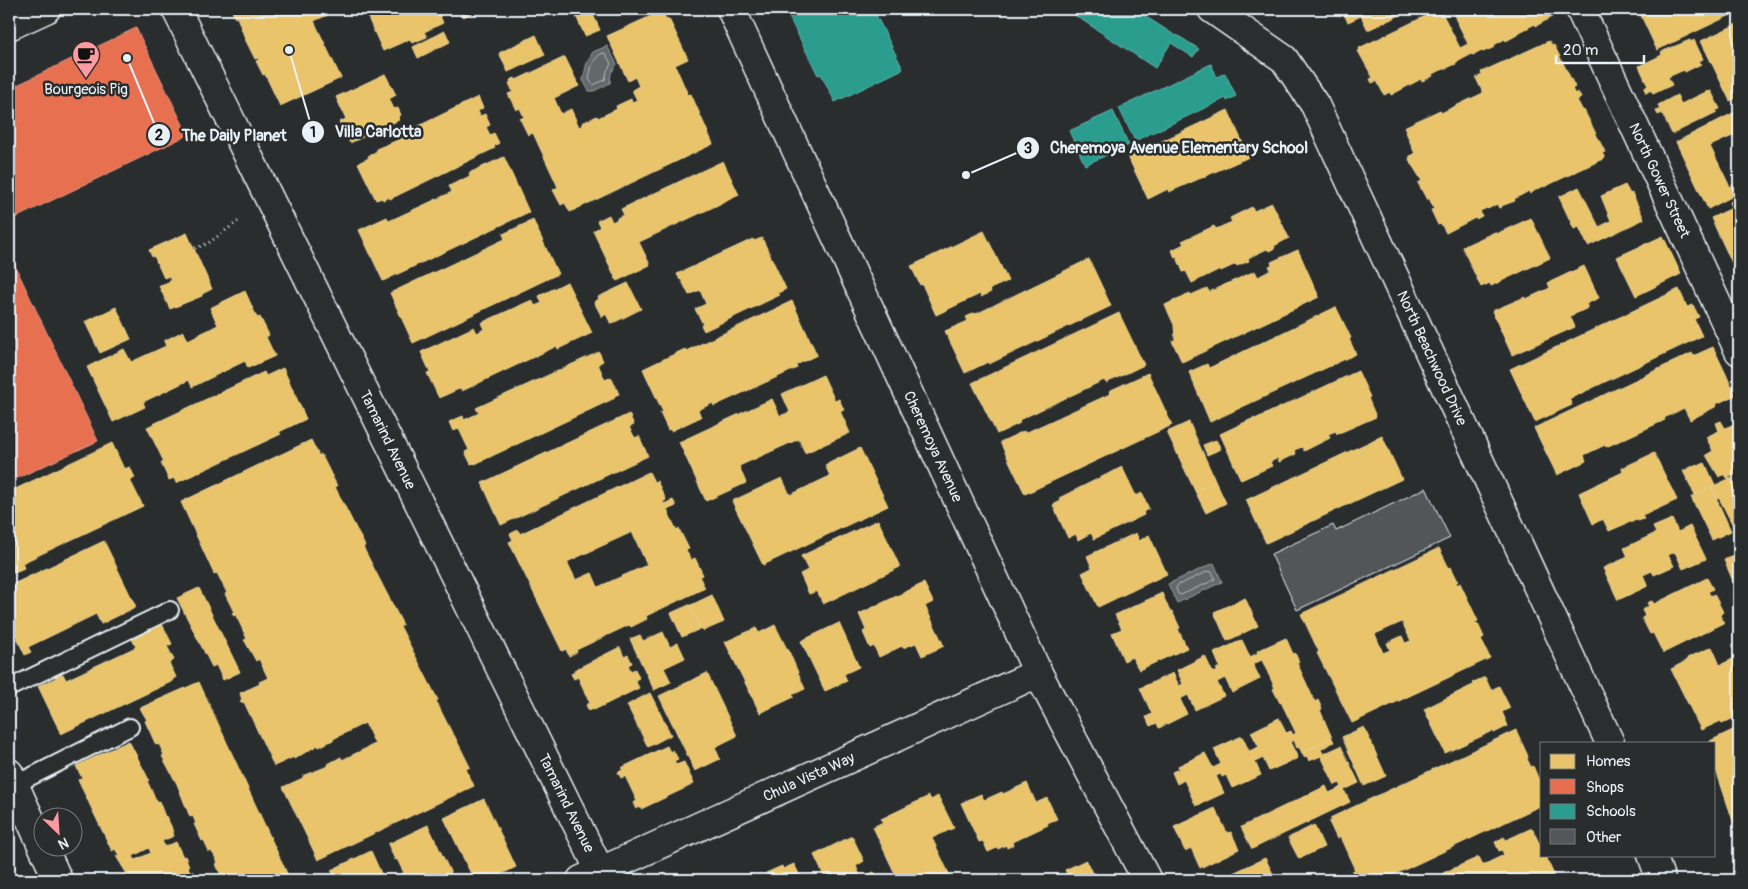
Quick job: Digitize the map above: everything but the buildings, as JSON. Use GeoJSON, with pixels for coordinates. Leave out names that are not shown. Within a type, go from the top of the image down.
{"type":"FeatureCollection","features":[{"type":"Feature","properties":{"kind":"street"},"geometry":{"type":"LineString","coordinates":[[9,26],[46,9]]}},
{"type":"Feature","properties":{"kind":"street","name":"Tamarind Avenue"},"geometry":{"type":"LineString","coordinates":[[176,9],[590,876]]}},
{"type":"Feature","properties":{"kind":"street","name":"Cheremoya Avenue"},"geometry":{"type":"LineString","coordinates":[[731,9],[1038,673],[1147,880]]}},
{"type":"Feature","properties":{"kind":"street","name":"North Beachwood Drive"},"geometry":{"type":"LineString","coordinates":[[1212,9],[1284,59],[1315,105],[1610,742]]}},
{"type":"Feature","properties":{"kind":"street","name":"North Gower Street"},"geometry":{"type":"LineString","coordinates":[[1580,9],[1733,321],[1739,351]]}},
{"type":"Feature","properties":{"kind":"street","name":"Chula Vista Way"},"geometry":{"type":"LineString","coordinates":[[590,876],[1038,673]]}},
{"type":"Feature","properties":{"kind":"street"},"geometry":{"type":"LineString","coordinates":[[12,779],[58,880]]}},
{"type":"Feature","properties":{"kind":"street"},"geometry":{"type":"LineString","coordinates":[[1652,856],[1661,880]]}},
{"type":"Feature","properties":{"kind":"lane"},"geometry":{"type":"LineString","coordinates":[[9,688],[170,610]]}},
{"type":"Feature","properties":{"kind":"lane"},"geometry":{"type":"LineString","coordinates":[[12,779],[130,727]]}},
{"type":"Feature","properties":{"kind":"path"},"geometry":{"type":"LineString","coordinates":[[195,248],[207,244],[240,220]]}},
{"type":"Feature","properties":{"kind":"water"},"geometry":{"type":"Polygon","coordinates":[[[607,46],[617,64],[611,73],[610,83],[594,91],[589,91],[583,80],[587,62],[593,52],[607,46]]]}},
{"type":"Feature","properties":{"kind":"water"},"geometry":{"type":"Polygon","coordinates":[[[1214,563],[1222,582],[1177,603],[1168,584],[1214,563]]]}},
{"type":"Feature","properties":{"kind":"place","name":"Villa Carlotta"},"geometry":{"type":"Point","coordinates":[289,50]}},
{"type":"Feature","properties":{"kind":"place","name":"The Daily Planet"},"geometry":{"type":"Point","coordinates":[127,58]}},
{"type":"Feature","properties":{"kind":"place","name":"Bourgeois Pig"},"geometry":{"type":"Point","coordinates":[86,79]}},
{"type":"Feature","properties":{"kind":"place","name":"Cheremoya Avenue Elementary School"},"geometry":{"type":"Point","coordinates":[966,175]}}]}
